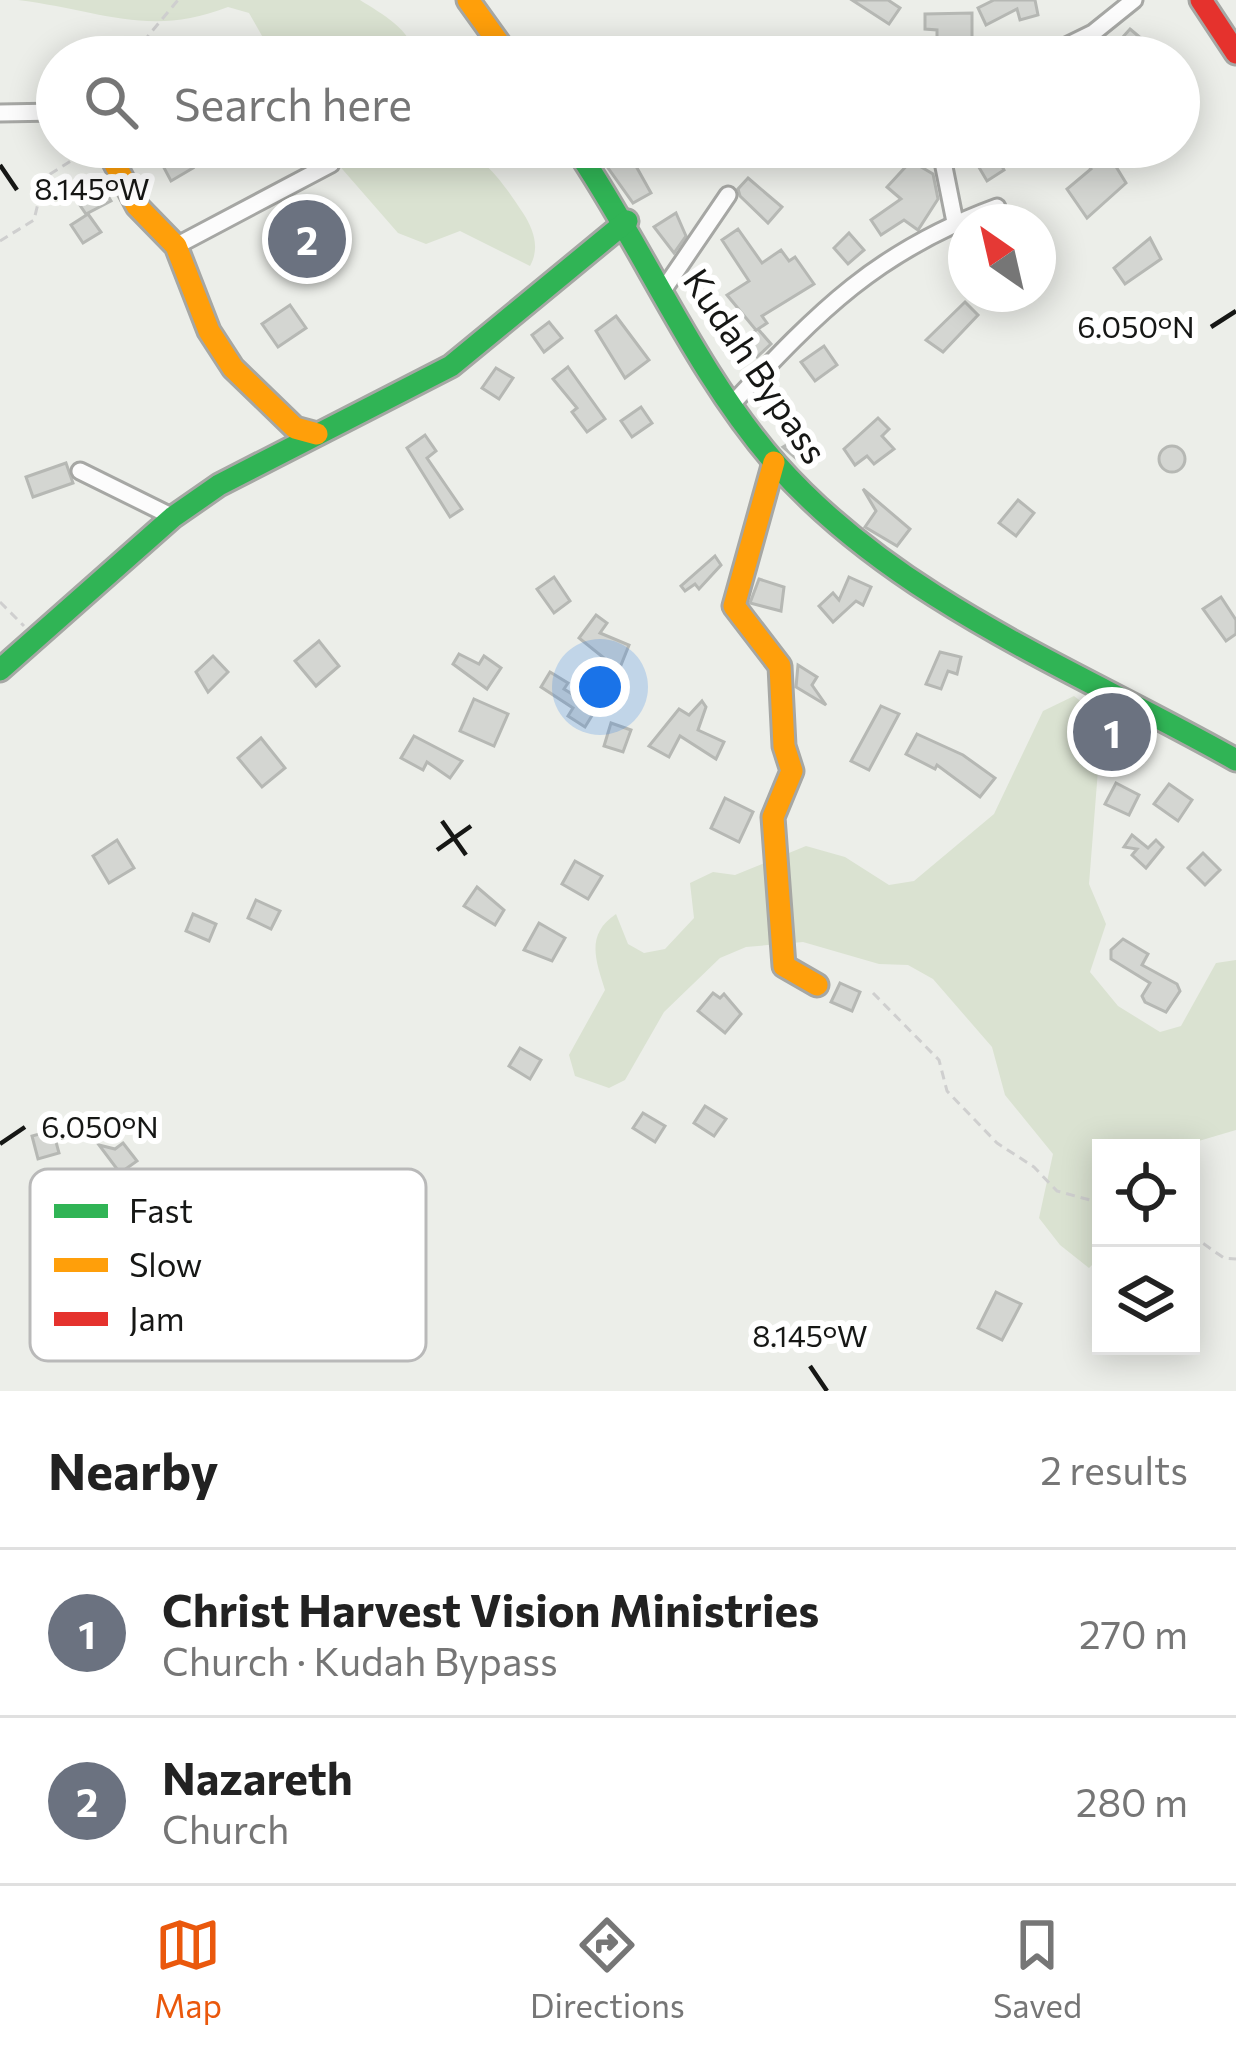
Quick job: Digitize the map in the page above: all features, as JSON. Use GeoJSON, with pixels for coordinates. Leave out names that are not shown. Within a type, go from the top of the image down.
{"type":"FeatureCollection","features":[{"type":"Feature","properties":{"kind":"main road"},"geometry":{"type":"LineString","coordinates":[[468,0],[494,36]]}},
{"type":"Feature","properties":{"kind":"main road"},"geometry":{"type":"LineString","coordinates":[[1201,0],[1236,53]]}},
{"type":"Feature","properties":{"kind":"main road"},"geometry":{"type":"LineString","coordinates":[[117,168],[137,206],[176,246],[209,331],[233,368],[296,428],[316,434]]}},
{"type":"Feature","properties":{"kind":"main road","name":"Kudah Bypass"},"geometry":{"type":"LineString","coordinates":[[590,168],[627,220],[664,289],[774,462],[835,522],[938,598],[1236,760]]}},
{"type":"Feature","properties":{"kind":"main road"},"geometry":{"type":"LineString","coordinates":[[0,670],[173,517],[219,485],[451,366],[627,220]]}},
{"type":"Feature","properties":{"kind":"main road"},"geometry":{"type":"LineString","coordinates":[[774,462],[734,606],[780,665],[784,746],[792,771],[773,817],[784,966],[817,985]]}},
{"type":"Feature","properties":{"kind":"street"},"geometry":{"type":"LineString","coordinates":[[1086,36],[1133,0]]}},
{"type":"Feature","properties":{"kind":"street"},"geometry":{"type":"LineString","coordinates":[[0,113],[36,112]]}},
{"type":"Feature","properties":{"kind":"street"},"geometry":{"type":"LineString","coordinates":[[176,246],[323,168]]}},
{"type":"Feature","properties":{"kind":"street"},"geometry":{"type":"LineString","coordinates":[[944,168],[952,204]]}},
{"type":"Feature","properties":{"kind":"street"},"geometry":{"type":"LineString","coordinates":[[664,289],[728,195]]}},
{"type":"Feature","properties":{"kind":"street"},"geometry":{"type":"LineString","coordinates":[[734,402],[805,323],[917,238],[948,225]]}},
{"type":"Feature","properties":{"kind":"street"},"geometry":{"type":"LineString","coordinates":[[80,470],[173,517]]}},
{"type":"Feature","properties":{"kind":"path"},"geometry":{"type":"LineString","coordinates":[[148,36],[178,0]]}},
{"type":"Feature","properties":{"kind":"path"},"geometry":{"type":"LineString","coordinates":[[0,241],[34,220],[44,178],[59,168]]}},
{"type":"Feature","properties":{"kind":"path"},"geometry":{"type":"LineString","coordinates":[[0,602],[12,619],[38,633]]}},
{"type":"Feature","properties":{"kind":"path"},"geometry":{"type":"LineString","coordinates":[[873,993],[939,1060],[946,1091],[997,1143],[1034,1167],[1058,1191],[1092,1200]]}},
{"type":"Feature","properties":{"kind":"path"},"geometry":{"type":"LineString","coordinates":[[1200,1241],[1224,1258],[1236,1258]]}},
{"type":"Feature","properties":{"kind":"green space"},"geometry":{"type":"Polygon","coordinates":[[[18,0],[360,0],[406,36],[262,36],[249,13],[228,7],[173,20],[124,19],[18,0]]]}},
{"type":"Feature","properties":{"kind":"green space"},"geometry":{"type":"Polygon","coordinates":[[[341,168],[488,168],[527,219],[535,246],[530,266],[460,231],[426,244],[398,233],[341,168]]]}},
{"type":"Feature","properties":{"kind":"green space"},"geometry":{"type":"Polygon","coordinates":[[[1074,696],[1092,710],[1098,770],[1089,884],[1106,924],[1090,972],[1118,1006],[1160,1032],[1181,1026],[1216,963],[1236,960],[1236,1130],[1200,1141],[1092,1139],[1089,1268],[1060,1245],[1039,1218],[1053,1154],[1005,1095],[992,1047],[933,979],[908,965],[879,964],[803,942],[746,947],[720,958],[664,1012],[625,1080],[609,1088],[575,1076],[569,1055],[605,990],[596,958],[597,939],[616,914],[628,944],[644,953],[665,949],[694,918],[690,883],[713,872],[735,875],[806,846],[845,857],[889,885],[914,881],[994,814],[1043,711],[1074,696]]]}},
{"type":"Feature","properties":{"kind":"building"},"geometry":{"type":"Polygon","coordinates":[[[852,0],[888,0],[900,8],[889,24],[852,0]]]}},
{"type":"Feature","properties":{"kind":"building"},"geometry":{"type":"Polygon","coordinates":[[[994,0],[1035,0],[1038,15],[1020,20],[1017,9],[986,25],[978,8],[994,0]]]}},
{"type":"Feature","properties":{"kind":"building"},"geometry":{"type":"Polygon","coordinates":[[[972,13],[972,36],[937,36],[937,30],[925,29],[925,14],[972,13]]]}},
{"type":"Feature","properties":{"kind":"building"},"geometry":{"type":"Polygon","coordinates":[[[164,168],[193,168],[171,181],[164,168]]]}},
{"type":"Feature","properties":{"kind":"building"},"geometry":{"type":"Polygon","coordinates":[[[608,168],[637,168],[651,193],[633,203],[608,168]]]}},
{"type":"Feature","properties":{"kind":"building"},"geometry":{"type":"Polygon","coordinates":[[[905,168],[923,168],[933,174],[938,199],[918,230],[904,220],[881,235],[871,220],[901,199],[887,187],[905,168]]]}},
{"type":"Feature","properties":{"kind":"building"},"geometry":{"type":"Polygon","coordinates":[[[979,168],[1003,168],[1004,170],[987,181],[979,168]]]}},
{"type":"Feature","properties":{"kind":"building"},"geometry":{"type":"Polygon","coordinates":[[[1117,168],[1126,183],[1087,218],[1067,189],[1091,169],[1117,168]]]}},
{"type":"Feature","properties":{"kind":"building"},"geometry":{"type":"Polygon","coordinates":[[[748,178],[782,207],[768,223],[740,196],[738,189],[748,178]]]}},
{"type":"Feature","properties":{"kind":"building"},"geometry":{"type":"Polygon","coordinates":[[[102,186],[111,201],[86,214],[77,201],[102,186]]]}},
{"type":"Feature","properties":{"kind":"building"},"geometry":{"type":"Polygon","coordinates":[[[676,213],[686,236],[674,253],[654,227],[676,213]]]}},
{"type":"Feature","properties":{"kind":"building"},"geometry":{"type":"Polygon","coordinates":[[[88,214],[101,232],[83,243],[71,225],[88,214]]]}},
{"type":"Feature","properties":{"kind":"building"},"geometry":{"type":"Polygon","coordinates":[[[307,223],[322,245],[307,255],[292,233],[307,223]]]}},
{"type":"Feature","properties":{"kind":"building"},"geometry":{"type":"Polygon","coordinates":[[[738,229],[762,263],[781,250],[789,261],[795,257],[814,284],[762,316],[767,323],[758,329],[771,344],[757,357],[743,342],[756,330],[727,295],[749,281],[722,240],[738,229]]]}},
{"type":"Feature","properties":{"kind":"building"},"geometry":{"type":"Polygon","coordinates":[[[849,233],[864,250],[848,264],[834,248],[849,233]]]}},
{"type":"Feature","properties":{"kind":"building"},"geometry":{"type":"Polygon","coordinates":[[[1150,238],[1161,259],[1125,284],[1114,268],[1150,238]]]}},
{"type":"Feature","properties":{"kind":"building"},"geometry":{"type":"Polygon","coordinates":[[[290,305],[306,328],[278,347],[262,324],[290,305]]]}},
{"type":"Feature","properties":{"kind":"building"},"geometry":{"type":"Polygon","coordinates":[[[955,312],[978,315],[943,352],[926,340],[955,312]]]}},
{"type":"Feature","properties":{"kind":"building"},"geometry":{"type":"Polygon","coordinates":[[[616,316],[649,360],[625,378],[596,331],[616,316]]]}},
{"type":"Feature","properties":{"kind":"building"},"geometry":{"type":"Polygon","coordinates":[[[549,322],[562,338],[544,352],[532,335],[549,322]]]}},
{"type":"Feature","properties":{"kind":"building"},"geometry":{"type":"Polygon","coordinates":[[[824,346],[837,365],[815,381],[801,362],[824,346]]]}},
{"type":"Feature","properties":{"kind":"building"},"geometry":{"type":"Polygon","coordinates":[[[568,367],[605,419],[587,432],[572,412],[577,408],[553,379],[568,367]]]}},
{"type":"Feature","properties":{"kind":"building"},"geometry":{"type":"Polygon","coordinates":[[[496,368],[513,378],[499,399],[482,388],[496,368]]]}},
{"type":"Feature","properties":{"kind":"building"},"geometry":{"type":"Polygon","coordinates":[[[641,407],[652,423],[632,437],[621,421],[641,407]]]}},
{"type":"Feature","properties":{"kind":"building"},"geometry":{"type":"Polygon","coordinates":[[[878,418],[889,429],[882,436],[894,449],[874,464],[867,456],[855,465],[844,449],[878,418]]]}},
{"type":"Feature","properties":{"kind":"building"},"geometry":{"type":"Polygon","coordinates":[[[805,434],[815,451],[799,461],[783,447],[805,434]]]}},
{"type":"Feature","properties":{"kind":"building"},"geometry":{"type":"Polygon","coordinates":[[[425,435],[436,451],[427,458],[462,509],[450,517],[407,448],[425,435]]]}},
{"type":"Feature","properties":{"kind":"building"},"geometry":{"type":"Polygon","coordinates":[[[1172,446],[1185,459],[1172,472],[1159,459],[1172,446]]]}},
{"type":"Feature","properties":{"kind":"building"},"geometry":{"type":"Polygon","coordinates":[[[66,463],[73,483],[33,497],[26,477],[66,463]]]}},
{"type":"Feature","properties":{"kind":"building"},"geometry":{"type":"Polygon","coordinates":[[[863,489],[910,529],[897,546],[865,527],[876,511],[863,489]]]}},
{"type":"Feature","properties":{"kind":"building"},"geometry":{"type":"Polygon","coordinates":[[[1018,500],[1034,513],[1016,536],[999,523],[1018,500]]]}},
{"type":"Feature","properties":{"kind":"building"},"geometry":{"type":"Polygon","coordinates":[[[715,556],[721,565],[699,589],[695,584],[685,591],[681,586],[715,556]]]}},
{"type":"Feature","properties":{"kind":"building"},"geometry":{"type":"Polygon","coordinates":[[[554,577],[570,601],[554,613],[537,589],[554,577]]]}},
{"type":"Feature","properties":{"kind":"building"},"geometry":{"type":"Polygon","coordinates":[[[849,577],[871,587],[863,605],[856,601],[833,622],[819,606],[833,593],[839,600],[849,577]]]}},
{"type":"Feature","properties":{"kind":"building"},"geometry":{"type":"Polygon","coordinates":[[[759,579],[784,587],[781,611],[750,603],[759,579]]]}},
{"type":"Feature","properties":{"kind":"building"},"geometry":{"type":"Polygon","coordinates":[[[1221,597],[1236,620],[1236,634],[1226,641],[1203,609],[1221,597]]]}},
{"type":"Feature","properties":{"kind":"building"},"geometry":{"type":"Polygon","coordinates":[[[596,615],[607,623],[600,633],[629,645],[617,675],[606,671],[609,662],[579,638],[596,615]]]}},
{"type":"Feature","properties":{"kind":"building"},"geometry":{"type":"Polygon","coordinates":[[[319,641],[339,666],[316,686],[295,661],[319,641]]]}},
{"type":"Feature","properties":{"kind":"building"},"geometry":{"type":"Polygon","coordinates":[[[940,652],[961,657],[957,674],[948,671],[941,689],[926,684],[940,652]]]}},
{"type":"Feature","properties":{"kind":"building"},"geometry":{"type":"Polygon","coordinates":[[[459,654],[479,664],[484,656],[501,668],[487,689],[453,664],[459,654]]]}},
{"type":"Feature","properties":{"kind":"building"},"geometry":{"type":"Polygon","coordinates":[[[213,656],[228,672],[208,692],[196,672],[213,656]]]}},
{"type":"Feature","properties":{"kind":"building"},"geometry":{"type":"Polygon","coordinates":[[[798,665],[817,677],[812,685],[826,705],[796,687],[798,665]]]}},
{"type":"Feature","properties":{"kind":"building"},"geometry":{"type":"Polygon","coordinates":[[[550,672],[568,683],[564,689],[596,709],[585,727],[568,716],[573,708],[541,687],[550,672]]]}},
{"type":"Feature","properties":{"kind":"building"},"geometry":{"type":"Polygon","coordinates":[[[474,699],[508,714],[494,746],[460,731],[474,699]]]}},
{"type":"Feature","properties":{"kind":"building"},"geometry":{"type":"Polygon","coordinates":[[[702,701],[706,707],[698,730],[724,742],[716,759],[680,736],[669,757],[649,746],[679,709],[689,715],[702,701]]]}},
{"type":"Feature","properties":{"kind":"building"},"geometry":{"type":"Polygon","coordinates":[[[881,706],[899,714],[869,770],[851,761],[881,706]]]}},
{"type":"Feature","properties":{"kind":"building"},"geometry":{"type":"Polygon","coordinates":[[[611,723],[631,730],[623,752],[604,746],[611,723]]]}},
{"type":"Feature","properties":{"kind":"building"},"geometry":{"type":"Polygon","coordinates":[[[917,734],[963,755],[995,778],[980,797],[937,765],[935,769],[906,754],[917,734]]]}},
{"type":"Feature","properties":{"kind":"building"},"geometry":{"type":"Polygon","coordinates":[[[414,736],[462,761],[450,778],[427,762],[423,770],[401,758],[414,736]]]}},
{"type":"Feature","properties":{"kind":"building"},"geometry":{"type":"Polygon","coordinates":[[[261,738],[285,768],[262,787],[238,758],[261,738]]]}},
{"type":"Feature","properties":{"kind":"building"},"geometry":{"type":"Polygon","coordinates":[[[1116,783],[1139,795],[1129,815],[1105,804],[1116,783]]]}},
{"type":"Feature","properties":{"kind":"building"},"geometry":{"type":"Polygon","coordinates":[[[1169,784],[1192,800],[1178,821],[1154,804],[1169,784]]]}},
{"type":"Feature","properties":{"kind":"building"},"geometry":{"type":"Polygon","coordinates":[[[725,798],[753,812],[739,842],[711,828],[725,798]]]}},
{"type":"Feature","properties":{"kind":"building"},"geometry":{"type":"Polygon","coordinates":[[[1132,835],[1148,848],[1156,840],[1163,847],[1146,868],[1132,855],[1137,849],[1124,847],[1132,835]]]}},
{"type":"Feature","properties":{"kind":"building"},"geometry":{"type":"Polygon","coordinates":[[[117,840],[134,868],[109,883],[93,856],[117,840]]]}},
{"type":"Feature","properties":{"kind":"building"},"geometry":{"type":"Polygon","coordinates":[[[1203,853],[1220,870],[1205,885],[1188,868],[1203,853]]]}},
{"type":"Feature","properties":{"kind":"building"},"geometry":{"type":"Polygon","coordinates":[[[575,861],[602,876],[588,899],[562,884],[575,861]]]}},
{"type":"Feature","properties":{"kind":"building"},"geometry":{"type":"Polygon","coordinates":[[[477,887],[504,910],[495,925],[464,906],[477,887]]]}},
{"type":"Feature","properties":{"kind":"building"},"geometry":{"type":"Polygon","coordinates":[[[256,900],[280,911],[271,929],[248,918],[256,900]]]}},
{"type":"Feature","properties":{"kind":"building"},"geometry":{"type":"Polygon","coordinates":[[[193,914],[216,924],[209,941],[186,931],[193,914]]]}},
{"type":"Feature","properties":{"kind":"building"},"geometry":{"type":"Polygon","coordinates":[[[539,923],[565,938],[552,961],[524,950],[539,923]]]}},
{"type":"Feature","properties":{"kind":"building"},"geometry":{"type":"Polygon","coordinates":[[[1123,939],[1148,954],[1142,965],[1177,984],[1180,991],[1166,1012],[1145,1002],[1142,996],[1150,983],[1111,959],[1111,950],[1123,939]]]}},
{"type":"Feature","properties":{"kind":"building"},"geometry":{"type":"Polygon","coordinates":[[[840,983],[860,992],[852,1011],[831,1002],[840,983]]]}},
{"type":"Feature","properties":{"kind":"building"},"geometry":{"type":"Polygon","coordinates":[[[713,993],[720,998],[724,994],[741,1014],[725,1033],[698,1011],[713,993]]]}},
{"type":"Feature","properties":{"kind":"building"},"geometry":{"type":"Polygon","coordinates":[[[520,1048],[541,1060],[530,1079],[509,1066],[520,1048]]]}},
{"type":"Feature","properties":{"kind":"building"},"geometry":{"type":"Polygon","coordinates":[[[705,1106],[726,1119],[714,1136],[694,1123],[705,1106]]]}},
{"type":"Feature","properties":{"kind":"building"},"geometry":{"type":"Polygon","coordinates":[[[643,1113],[665,1126],[655,1142],[633,1128],[643,1113]]]}},
{"type":"Feature","properties":{"kind":"building"},"geometry":{"type":"Polygon","coordinates":[[[72,1116],[84,1123],[56,1142],[59,1153],[38,1159],[32,1136],[65,1127],[72,1116]]]}},
{"type":"Feature","properties":{"kind":"building"},"geometry":{"type":"Polygon","coordinates":[[[123,1143],[137,1161],[117,1169],[99,1145],[115,1149],[123,1143]]]}},
{"type":"Feature","properties":{"kind":"building"},"geometry":{"type":"Polygon","coordinates":[[[996,1292],[1021,1304],[1002,1340],[978,1328],[996,1292]]]}},
{"type":"Feature","properties":{"kind":"traffic: fast"},"geometry":{"type":"LineString","coordinates":[[588,168],[720,389],[776,464],[824,513],[934,595],[1236,760]]}},
{"type":"Feature","properties":{"kind":"traffic: fast"},"geometry":{"type":"LineString","coordinates":[[0,670],[173,517],[219,485],[451,366],[627,221]]}},
{"type":"Feature","properties":{"kind":"traffic: slow"},"geometry":{"type":"LineString","coordinates":[[468,0],[494,36]]}},
{"type":"Feature","properties":{"kind":"traffic: slow"},"geometry":{"type":"LineString","coordinates":[[117,168],[137,206],[176,246],[209,331],[233,368],[295,428],[317,434]]}},
{"type":"Feature","properties":{"kind":"traffic: slow"},"geometry":{"type":"LineString","coordinates":[[774,462],[734,606],[780,666],[784,746],[792,771],[773,817],[784,966],[817,985]]}},
{"type":"Feature","properties":{"kind":"traffic: jam"},"geometry":{"type":"LineString","coordinates":[[1201,0],[1236,53]]}},
{"type":"Feature","properties":{"kind":"place","name":"Nazareth"},"geometry":{"type":"Point","coordinates":[307,239]}},
{"type":"Feature","properties":{"kind":"place","name":"Christ Harvest Vision Ministries"},"geometry":{"type":"Point","coordinates":[1112,732]}}]}
